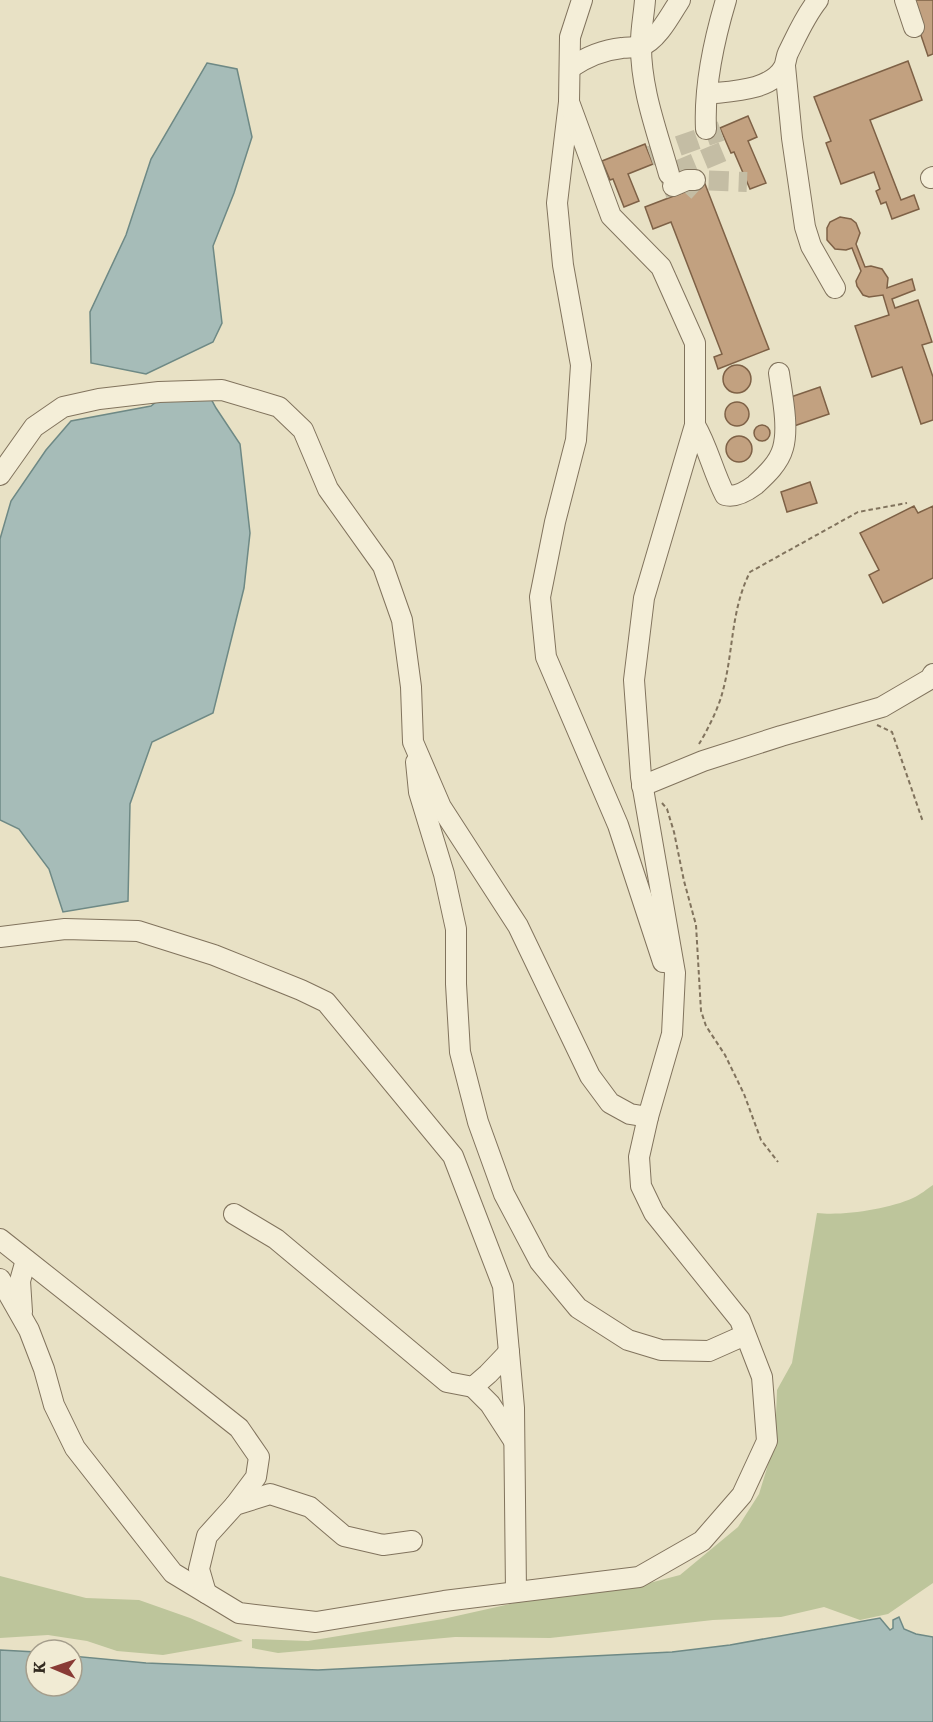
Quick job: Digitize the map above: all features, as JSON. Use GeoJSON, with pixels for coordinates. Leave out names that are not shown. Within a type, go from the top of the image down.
{"type":"FeatureCollection","features":[{"type":"Feature","properties":{"kind":"lane"},"geometry":{"type":"LineString","coordinates":[[582,0],[570,37],[569,102],[557,203],[563,265],[580,365],[576,440],[555,522],[540,597],[546,657],[618,825],[674,998]]}},
{"type":"Feature","properties":{"kind":"lane"},"geometry":{"type":"LineString","coordinates":[[645,0],[641,46],[649,107],[671,180],[695,180]]}},
{"type":"Feature","properties":{"kind":"lane"},"geometry":{"type":"LineString","coordinates":[[570,68],[585,58],[601,52],[641,46],[654,38],[680,0]]}},
{"type":"Feature","properties":{"kind":"lane"},"geometry":{"type":"LineString","coordinates":[[706,129],[705,105],[726,0]]}},
{"type":"Feature","properties":{"kind":"lane"},"geometry":{"type":"LineString","coordinates":[[818,0],[808,12],[786,57],[785,66],[792,138],[805,227],[811,246],[835,288]]}},
{"type":"Feature","properties":{"kind":"lane"},"geometry":{"type":"LineString","coordinates":[[905,0],[914,27]]}},
{"type":"Feature","properties":{"kind":"lane"},"geometry":{"type":"LineString","coordinates":[[707,94],[762,85],[785,66]]}},
{"type":"Feature","properties":{"kind":"lane"},"geometry":{"type":"LineString","coordinates":[[0,1280],[23,1320],[44,1369],[54,1405],[75,1448],[173,1573],[239,1613],[316,1622],[639,1576],[702,1541],[742,1495],[767,1441],[762,1377],[740,1320],[654,1213],[641,1186],[639,1157],[672,1034],[675,973],[642,786],[634,680],[644,598],[694,425],[694,343],[662,267],[611,216],[569,102]]}},
{"type":"Feature","properties":{"kind":"lane"},"geometry":{"type":"LineString","coordinates":[[694,425],[703,440],[725,495],[730,497],[739,495],[751,488],[769,473],[783,449],[785,424],[779,373]]}},
{"type":"Feature","properties":{"kind":"lane"},"geometry":{"type":"LineString","coordinates":[[0,475],[34,427],[63,407],[99,399],[159,392],[222,390],[279,407],[303,430],[328,489],[383,566],[402,620],[411,687],[419,792],[444,874],[456,929],[460,1052],[478,1122],[504,1194],[540,1262],[579,1308],[628,1340],[661,1350],[709,1351],[745,1335]]}},
{"type":"Feature","properties":{"kind":"lane"},"geometry":{"type":"LineString","coordinates":[[642,786],[703,761],[882,707],[930,679],[933,674]]}},
{"type":"Feature","properties":{"kind":"lane"},"geometry":{"type":"LineString","coordinates":[[414,742],[441,807],[518,926],[590,1076],[610,1103],[630,1114],[648,1117]]}},
{"type":"Feature","properties":{"kind":"lane"},"geometry":{"type":"LineString","coordinates":[[0,937],[65,928],[138,931],[214,955],[326,1002],[453,1156],[503,1286],[514,1408],[516,1592]]}},
{"type":"Feature","properties":{"kind":"lane"},"geometry":{"type":"LineString","coordinates":[[234,1214],[276,1239],[447,1382],[473,1387],[490,1404],[514,1441]]}},
{"type":"Feature","properties":{"kind":"lane"},"geometry":{"type":"LineString","coordinates":[[0,1239],[239,1428],[259,1457],[256,1477],[207,1536],[199,1569],[206,1593]]}},
{"type":"Feature","properties":{"kind":"lane"},"geometry":{"type":"LineString","coordinates":[[23,1320],[20,1281],[26,1260]]}},
{"type":"Feature","properties":{"kind":"lane"},"geometry":{"type":"LineString","coordinates":[[473,1387],[509,1352]]}},
{"type":"Feature","properties":{"kind":"lane"},"geometry":{"type":"LineString","coordinates":[[235,1505],[270,1494],[310,1508],[344,1536],[383,1545],[412,1541]]}},
{"type":"Feature","properties":{"kind":"path"},"geometry":{"type":"LineString","coordinates":[[682,770],[701,740],[722,696],[741,590],[750,572],[858,512],[907,503]]}},
{"type":"Feature","properties":{"kind":"path"},"geometry":{"type":"LineString","coordinates":[[854,715],[892,732],[923,822]]}},
{"type":"Feature","properties":{"kind":"path"},"geometry":{"type":"LineString","coordinates":[[642,786],[657,796],[667,809],[674,832],[696,925],[700,1011],[739,1084],[761,1140],[778,1162]]}},
{"type":"Feature","properties":{"kind":"green space"},"geometry":{"type":"Polygon","coordinates":[[[933,1185],[933,1583],[888,1614],[860,1620],[824,1607],[781,1617],[713,1620],[550,1638],[455,1637],[278,1653],[252,1648],[252,1639],[308,1641],[443,1619],[514,1603],[638,1586],[680,1575],[738,1527],[759,1494],[775,1442],[777,1390],[792,1363],[817,1213],[852,1212],[892,1205],[916,1197],[933,1185]]]}},
{"type":"Feature","properties":{"kind":"green space"},"geometry":{"type":"Polygon","coordinates":[[[0,1576],[86,1598],[139,1600],[190,1618],[243,1641],[163,1655],[117,1651],[84,1641],[84,1638],[48,1635],[0,1638],[0,1576]]]}},
{"type":"Feature","properties":{"kind":"water"},"geometry":{"type":"Polygon","coordinates":[[[207,63],[237,69],[252,137],[234,193],[213,246],[222,323],[213,342],[146,374],[91,363],[90,312],[126,235],[151,159],[207,63]]]}},
{"type":"Feature","properties":{"kind":"water"},"geometry":{"type":"Polygon","coordinates":[[[179,383],[204,386],[240,444],[250,533],[244,588],[213,713],[152,742],[130,804],[128,901],[63,912],[49,869],[19,829],[0,820],[0,539],[11,501],[46,450],[71,421],[151,406],[179,383]]]}},
{"type":"Feature","properties":{"kind":"water"},"geometry":{"type":"Polygon","coordinates":[[[899,1617],[904,1629],[933,1637],[933,1722],[0,1722],[0,1650],[24,1651],[24,1698],[84,1698],[84,1657],[146,1663],[318,1670],[672,1652],[730,1645],[880,1618],[890,1630],[893,1628],[893,1620],[899,1617]]]}},
{"type":"Feature","properties":{"kind":"building"},"geometry":{"type":"Polygon","coordinates":[[[909,0],[933,0],[933,54],[928,56],[909,0]]]}},
{"type":"Feature","properties":{"kind":"building"},"geometry":{"type":"Polygon","coordinates":[[[908,61],[922,100],[870,120],[901,200],[914,195],[919,209],[892,219],[886,202],[881,204],[876,191],[880,189],[874,172],[841,184],[826,143],[831,141],[814,97],[908,61]]]}},
{"type":"Feature","properties":{"kind":"building"},"geometry":{"type":"Polygon","coordinates":[[[748,116],[757,137],[748,141],[766,183],[750,189],[734,152],[731,153],[720,128],[748,116]]]}},
{"type":"Feature","properties":{"kind":"building"},"geometry":{"type":"Polygon","coordinates":[[[645,144],[653,164],[628,174],[639,201],[624,207],[613,179],[610,180],[602,161],[645,144]]]}},
{"type":"Feature","properties":{"kind":"building"},"geometry":{"type":"Polygon","coordinates":[[[705,184],[769,349],[718,369],[714,357],[722,354],[671,222],[653,229],[645,207],[705,184]]]}},
{"type":"Feature","properties":{"kind":"building"},"geometry":{"type":"Polygon","coordinates":[[[840,217],[851,219],[856,223],[860,233],[856,244],[865,267],[882,269],[888,278],[887,288],[912,279],[915,290],[892,299],[895,308],[918,300],[932,342],[922,345],[933,377],[933,420],[921,424],[902,367],[872,377],[855,326],[889,315],[883,295],[869,297],[863,295],[857,286],[856,281],[861,271],[852,248],[835,249],[827,240],[827,228],[830,222],[840,217]]]}},
{"type":"Feature","properties":{"kind":"building"},"geometry":{"type":"Polygon","coordinates":[[[737,365],[747,369],[751,379],[747,389],[737,393],[727,389],[723,379],[727,369],[737,365]]]}},
{"type":"Feature","properties":{"kind":"building"},"geometry":{"type":"Polygon","coordinates":[[[820,387],[829,414],[794,426],[785,399],[820,387]]]}},
{"type":"Feature","properties":{"kind":"building"},"geometry":{"type":"Polygon","coordinates":[[[737,402],[745,406],[749,414],[745,422],[737,426],[729,422],[725,414],[729,406],[737,402]]]}},
{"type":"Feature","properties":{"kind":"building"},"geometry":{"type":"Polygon","coordinates":[[[762,425],[768,427],[770,433],[768,439],[762,441],[756,439],[754,433],[756,427],[762,425]]]}},
{"type":"Feature","properties":{"kind":"building"},"geometry":{"type":"Polygon","coordinates":[[[739,436],[748,440],[752,449],[748,458],[739,462],[730,458],[726,449],[730,440],[739,436]]]}},
{"type":"Feature","properties":{"kind":"building"},"geometry":{"type":"Polygon","coordinates":[[[810,482],[817,503],[787,512],[781,492],[810,482]]]}},
{"type":"Feature","properties":{"kind":"building"},"geometry":{"type":"Polygon","coordinates":[[[914,506],[918,513],[933,506],[933,578],[883,603],[869,575],[879,570],[860,533],[914,506]]]}},
{"type":"Feature","properties":{"kind":"tunnel"},"geometry":{"type":"LineString","coordinates":[[650,156],[721,131]]}},
{"type":"Feature","properties":{"kind":"tunnel"},"geometry":{"type":"LineString","coordinates":[[676,195],[669,174],[729,149]]}},
{"type":"Feature","properties":{"kind":"tunnel"},"geometry":{"type":"LineString","coordinates":[[684,192],[695,180],[747,182]]}}]}
